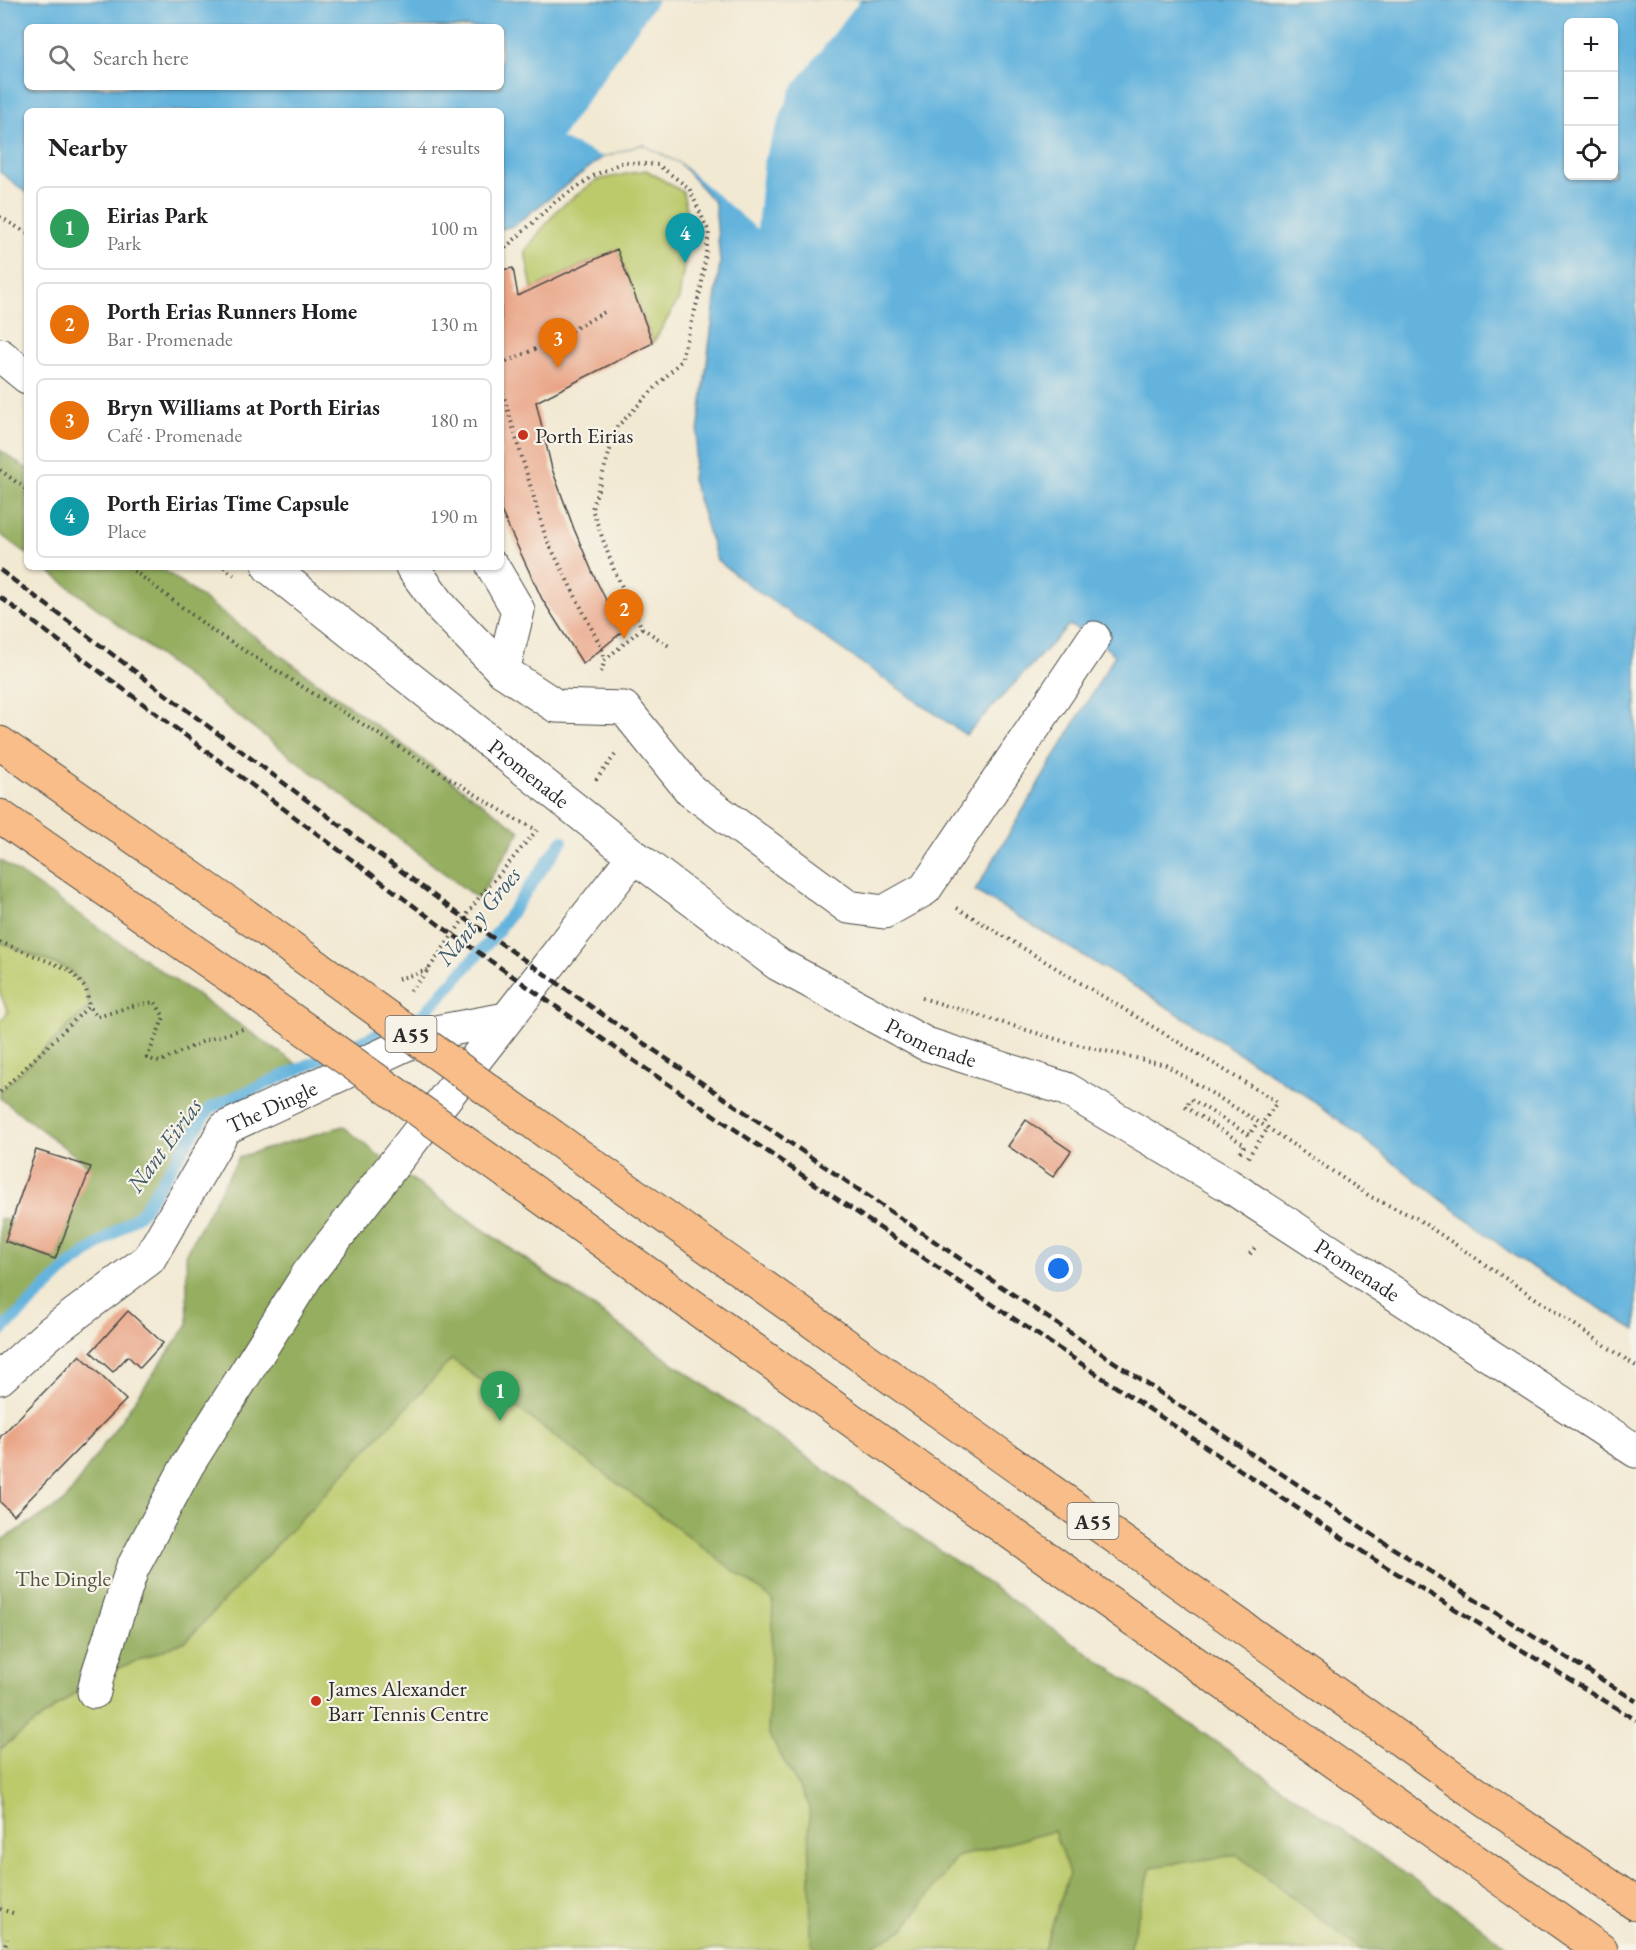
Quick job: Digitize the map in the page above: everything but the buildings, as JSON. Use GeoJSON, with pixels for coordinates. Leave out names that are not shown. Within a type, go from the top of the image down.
{"type":"FeatureCollection","features":[{"type":"Feature","properties":{"kind":"highway","name":"A55"},"geometry":{"type":"LineString","coordinates":[[0,742],[1485,1800],[1636,1904]]}},
{"type":"Feature","properties":{"kind":"highway","name":"A55"},"geometry":{"type":"LineString","coordinates":[[0,816],[251,991],[864,1429],[1601,1950]]}},
{"type":"Feature","properties":{"kind":"highway"},"geometry":{"type":"LineString","coordinates":[[1273,1718],[1570,1950]]}},
{"type":"Feature","properties":{"kind":"highway"},"geometry":{"type":"LineString","coordinates":[[1485,1800],[1636,1886]]}},
{"type":"Feature","properties":{"kind":"street"},"geometry":{"type":"LineString","coordinates":[[0,355],[24,375]]}},
{"type":"Feature","properties":{"kind":"street","name":"Promenade"},"geometry":{"type":"LineString","coordinates":[[273,570],[574,786],[634,856],[778,964],[926,1044],[1066,1089],[1228,1185],[1636,1451]]}},
{"type":"Feature","properties":{"kind":"street"},"geometry":{"type":"LineString","coordinates":[[414,570],[443,609],[503,671],[556,705],[624,708],[692,791],[848,907],[884,912],[926,889],[1094,638]]}},
{"type":"Feature","properties":{"kind":"street"},"geometry":{"type":"LineString","coordinates":[[495,570],[518,610],[503,671]]}},
{"type":"Feature","properties":{"kind":"street"},"geometry":{"type":"LineString","coordinates":[[94,1692],[132,1569],[187,1466],[308,1274],[634,856]]}},
{"type":"Feature","properties":{"kind":"street","name":"The Dingle"},"geometry":{"type":"LineString","coordinates":[[0,1378],[50,1333],[149,1259],[225,1128],[430,1033],[506,1019]]}},
{"type":"Feature","properties":{"kind":"path"},"geometry":{"type":"LineString","coordinates":[[504,249],[555,202],[595,175],[623,162],[658,165],[689,188],[709,231],[701,288],[681,362],[617,427],[592,509],[614,570],[642,628],[669,646]]}},
{"type":"Feature","properties":{"kind":"path"},"geometry":{"type":"LineString","coordinates":[[0,217],[24,230]]}},
{"type":"Feature","properties":{"kind":"path"},"geometry":{"type":"LineString","coordinates":[[504,363],[549,343],[608,310]]}},
{"type":"Feature","properties":{"kind":"path"},"geometry":{"type":"LineString","coordinates":[[504,397],[546,538],[602,649],[604,660]]}},
{"type":"Feature","properties":{"kind":"path"},"geometry":{"type":"LineString","coordinates":[[0,470],[24,488]]}},
{"type":"Feature","properties":{"kind":"path"},"geometry":{"type":"LineString","coordinates":[[133,570],[216,633],[515,819],[537,830]]}},
{"type":"Feature","properties":{"kind":"path"},"geometry":{"type":"LineString","coordinates":[[394,980],[428,970],[478,899],[574,786],[594,783],[615,754]]}},
{"type":"Feature","properties":{"kind":"path"},"geometry":{"type":"LineString","coordinates":[[926,889],[1277,1102],[1262,1124]]}},
{"type":"Feature","properties":{"kind":"path"},"geometry":{"type":"LineString","coordinates":[[0,942],[70,970],[86,989],[89,1006],[97,1017],[136,1005],[155,1002],[164,1017],[147,1058],[159,1062],[204,1041],[249,1027]]}},
{"type":"Feature","properties":{"kind":"path"},"geometry":{"type":"LineString","coordinates":[[918,996],[1066,1042],[1166,1065],[1262,1124],[1371,1197],[1416,1218],[1636,1366]]}},
{"type":"Feature","properties":{"kind":"path"},"geometry":{"type":"LineString","coordinates":[[0,1092],[89,1006]]}},
{"type":"Feature","properties":{"kind":"path"},"geometry":{"type":"LineString","coordinates":[[1243,1164],[1268,1128]]}},
{"type":"Feature","properties":{"kind":"path"},"geometry":{"type":"LineString","coordinates":[[0,1910],[16,1914]]}},
{"type":"Feature","properties":{"kind":"path"},"geometry":{"type":"LineString","coordinates":[[4,1950],[7,1938]]}},
{"type":"Feature","properties":{"kind":"green space"},"geometry":{"type":"Polygon","coordinates":[[[646,170],[683,192],[690,228],[679,299],[653,343],[617,249],[532,289],[525,251],[558,209],[597,180],[646,170]]]}},
{"type":"Feature","properties":{"kind":"green space"},"geometry":{"type":"Polygon","coordinates":[[[0,450],[24,467],[24,552],[0,534],[0,450]]]}},
{"type":"Feature","properties":{"kind":"green space"},"geometry":{"type":"Polygon","coordinates":[[[47,570],[164,570],[520,831],[478,899],[47,570]]]}},
{"type":"Feature","properties":{"kind":"green space"},"geometry":{"type":"Polygon","coordinates":[[[0,860],[301,1067],[210,1108],[141,1213],[70,1265],[6,1326],[0,1320],[0,1218],[11,1222],[5,1242],[55,1259],[90,1167],[0,1098],[0,1092],[89,1006],[86,989],[70,970],[0,942],[0,860]]]}},
{"type":"Feature","properties":{"kind":"green space"},"geometry":{"type":"Polygon","coordinates":[[[0,942],[70,970],[86,989],[89,1006],[0,1092],[0,1022],[8,1012],[0,993],[0,942]]]}},
{"type":"Feature","properties":{"kind":"green space"},"geometry":{"type":"Polygon","coordinates":[[[343,1126],[389,1164],[1465,1915],[1511,1950],[1362,1950],[1237,1855],[1151,1867],[1129,1950],[1044,1950],[1069,1874],[1054,1831],[957,1857],[903,1930],[865,1950],[818,1950],[811,1944],[809,1805],[768,1733],[773,1600],[452,1359],[186,1641],[97,1677],[0,1749],[0,1541],[64,1502],[188,1324],[186,1253],[239,1157],[343,1126]]]}},
{"type":"Feature","properties":{"kind":"green space"},"geometry":{"type":"Polygon","coordinates":[[[392,1165],[1506,1950],[0,1950],[0,1749],[97,1677],[392,1165]]]}},
{"type":"Feature","properties":{"kind":"water"},"geometry":{"type":"Polygon","coordinates":[[[0,0],[1636,0],[1636,1330],[1517,1258],[1314,1101],[1139,989],[975,891],[1115,655],[1094,638],[1069,625],[966,735],[746,583],[717,560],[692,479],[720,262],[715,203],[680,163],[642,144],[603,157],[513,226],[504,228],[504,108],[24,108],[24,191],[0,172],[0,0]]]}},
{"type":"Feature","properties":{"kind":"pier"},"geometry":{"type":"Polygon","coordinates":[[[658,0],[860,0],[791,89],[764,159],[757,229],[680,163],[642,144],[603,157],[561,138],[658,0]]]}},
{"type":"Feature","properties":{"kind":"waterway","name":"Nant Eirias"},"geometry":{"type":"LineString","coordinates":[[0,1332],[70,1265],[141,1213],[210,1108],[424,1014],[496,934],[562,841]]}},
{"type":"Feature","properties":{"kind":"railway"},"geometry":{"type":"LineString","coordinates":[[0,570],[453,910],[639,1040],[978,1271],[1388,1545],[1636,1701]]}},
{"type":"Feature","properties":{"kind":"railway"},"geometry":{"type":"LineString","coordinates":[[0,597],[442,927],[627,1056],[965,1286],[1375,1560],[1636,1720]]}},
{"type":"Feature","properties":{"kind":"place","name":"Porth Eirias Time Capsule"},"geometry":{"type":"Point","coordinates":[685,263]}},
{"type":"Feature","properties":{"kind":"place","name":"Bryn Williams at Porth Eirias"},"geometry":{"type":"Point","coordinates":[558,368]}},
{"type":"Feature","properties":{"kind":"place","name":"Porth Eirias"},"geometry":{"type":"Point","coordinates":[523,435]}},
{"type":"Feature","properties":{"kind":"place","name":"Porth Erias Runners Home"},"geometry":{"type":"Point","coordinates":[624,639]}},
{"type":"Feature","properties":{"kind":"place","name":"Eirias Park"},"geometry":{"type":"Point","coordinates":[500,1421]}},
{"type":"Feature","properties":{"kind":"place","name":"James Alexander Barr Tennis Centre"},"geometry":{"type":"Point","coordinates":[316,1701]}},
{"type":"Feature","properties":{"kind":"water label","name":"Nant y Groes"},"geometry":{"type":"Point","coordinates":[478,916]}}]}
